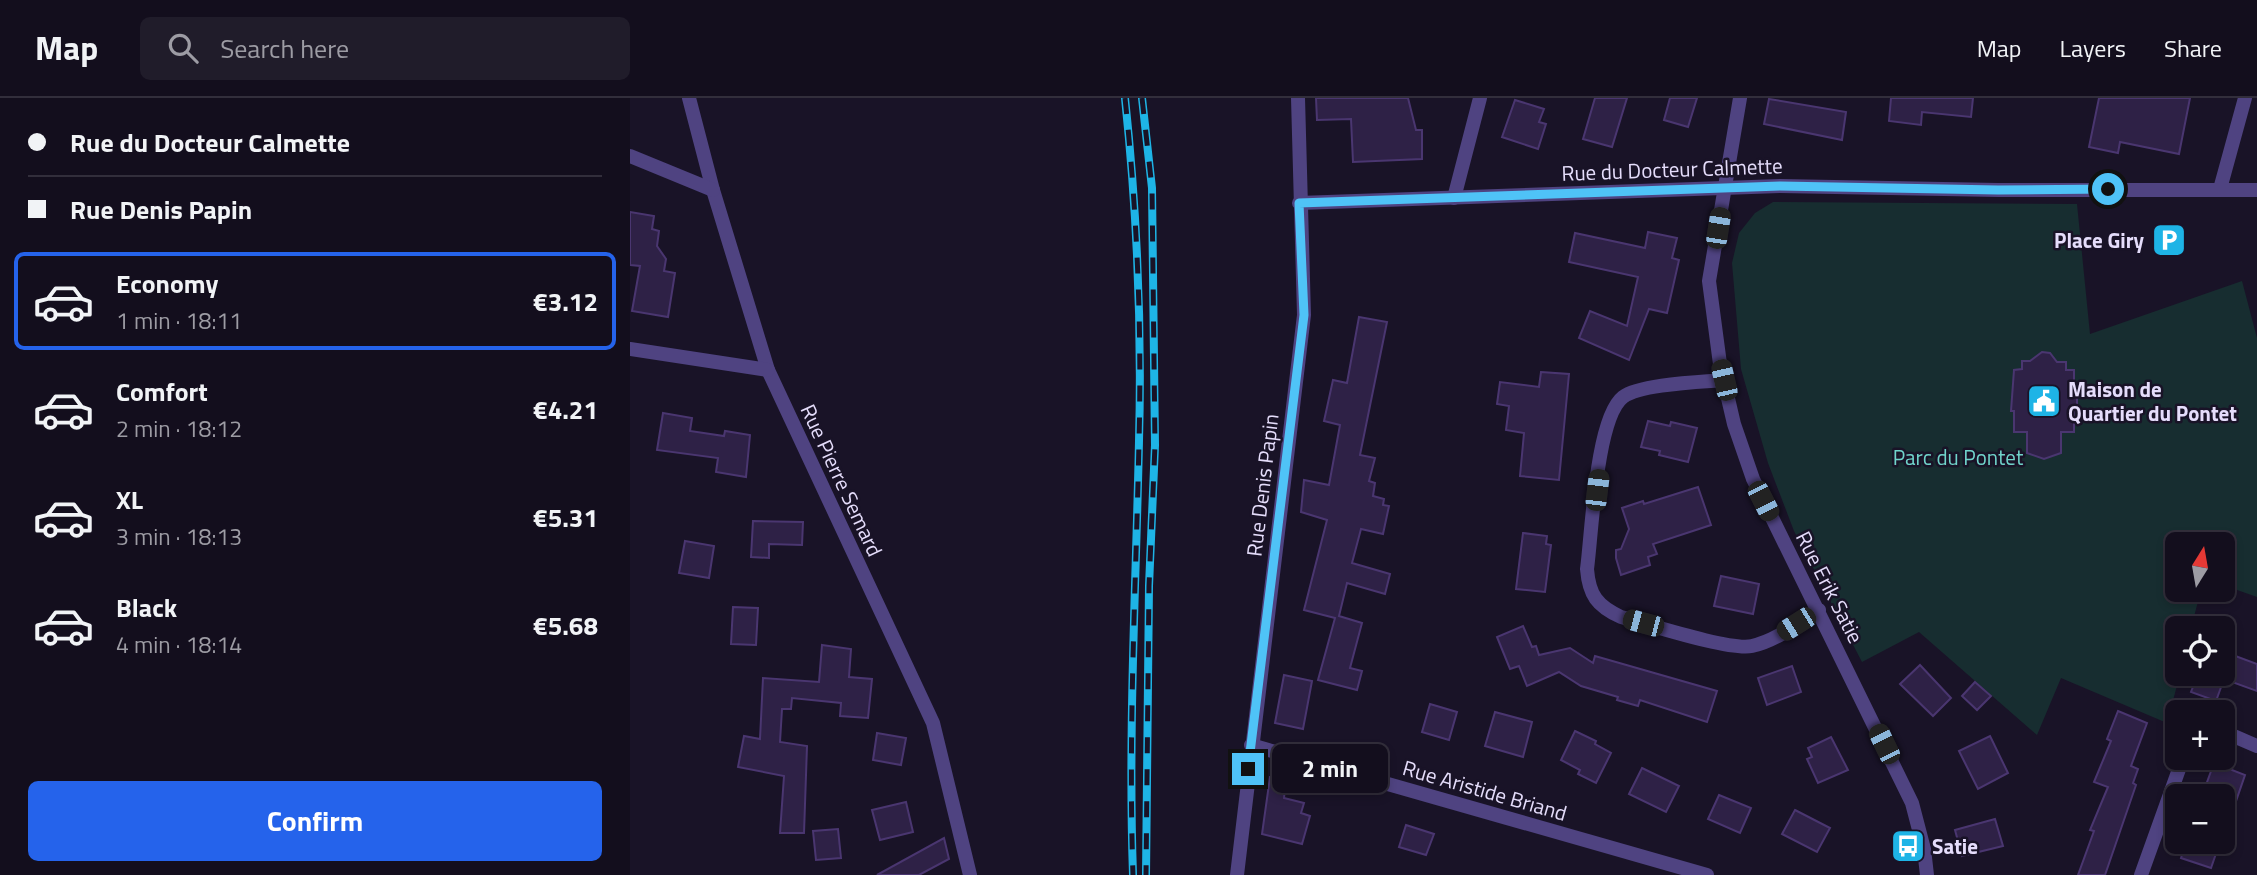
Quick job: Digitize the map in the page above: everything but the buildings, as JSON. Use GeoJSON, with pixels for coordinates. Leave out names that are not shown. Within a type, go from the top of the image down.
{"type":"FeatureCollection","features":[{"type":"Feature","properties":{"kind":"street","name":"Rue Pierre Semard"},"geometry":{"type":"LineString","coordinates":[[689,98],[713,190],[768,370],[933,723],[970,875]]}},
{"type":"Feature","properties":{"kind":"street","name":"Rue Denis Papin"},"geometry":{"type":"LineString","coordinates":[[1237,875],[1304,315],[1298,98]]}},
{"type":"Feature","properties":{"kind":"street"},"geometry":{"type":"LineString","coordinates":[[1454,198],[1480,98]]}},
{"type":"Feature","properties":{"kind":"street","name":"Rue Erik Satie"},"geometry":{"type":"LineString","coordinates":[[1740,98],[1709,281],[1724,380],[1734,424],[1753,479],[1912,803],[1924,849],[1927,875]]}},
{"type":"Feature","properties":{"kind":"street"},"geometry":{"type":"LineString","coordinates":[[2220,189],[2221,177],[2245,98]]}},
{"type":"Feature","properties":{"kind":"street"},"geometry":{"type":"LineString","coordinates":[[630,156],[713,190]]}},
{"type":"Feature","properties":{"kind":"street","name":"Rue du Docteur Calmette"},"geometry":{"type":"LineString","coordinates":[[1299,203],[1780,186],[1998,190],[2257,190]]}},
{"type":"Feature","properties":{"kind":"street"},"geometry":{"type":"LineString","coordinates":[[630,352],[768,370]]}},
{"type":"Feature","properties":{"kind":"street"},"geometry":{"type":"LineString","coordinates":[[1724,380],[1646,388],[1625,395],[1616,405],[1603,438],[1587,569],[1588,586],[1595,599],[1607,611],[1621,617],[1730,646],[1751,647],[1774,638],[1819,610]]}},
{"type":"Feature","properties":{"kind":"street"},"geometry":{"type":"LineString","coordinates":[[2235,737],[2257,746]]}},
{"type":"Feature","properties":{"kind":"street","name":"Rue Aristide Briand"},"geometry":{"type":"LineString","coordinates":[[1251,745],[1707,875]]}},
{"type":"Feature","properties":{"kind":"street"},"geometry":{"type":"LineString","coordinates":[[2141,875],[2179,770]]}},
{"type":"Feature","properties":{"kind":"green space","name":"Parc du Pontet"},"geometry":{"type":"Polygon","coordinates":[[[1773,202],[2077,204],[2090,334],[2242,281],[2257,338],[2257,597],[2235,589],[2235,532],[2165,532],[2165,602],[2198,602],[2194,616],[2165,616],[2165,686],[2177,686],[2173,700],[2165,700],[2165,722],[2061,678],[2037,735],[1919,632],[1862,662],[1794,531],[1768,463],[1741,369],[1732,263],[1739,233],[1755,213],[1773,202]]]}},
{"type":"Feature","properties":{"kind":"railway"},"geometry":{"type":"LineString","coordinates":[[1125,98],[1133,184],[1140,355],[1132,712],[1133,875]]}},
{"type":"Feature","properties":{"kind":"railway"},"geometry":{"type":"LineString","coordinates":[[1142,98],[1152,188],[1155,445],[1149,586],[1146,875]]}},
{"type":"Feature","properties":{"kind":"place","name":"Place Giry"},"geometry":{"type":"Point","coordinates":[2169,240]}},
{"type":"Feature","properties":{"kind":"place","name":"Maison de Quartier du Pontet"},"geometry":{"type":"Point","coordinates":[2044,401]}},
{"type":"Feature","properties":{"kind":"place","name":"Satie"},"geometry":{"type":"Point","coordinates":[1908,846]}},
{"type":"Feature","properties":{"kind":"route"},"geometry":{"type":"LineString","coordinates":[[1248,769],[1304,315],[1299,203],[1780,186],[2108,189]]}}]}
